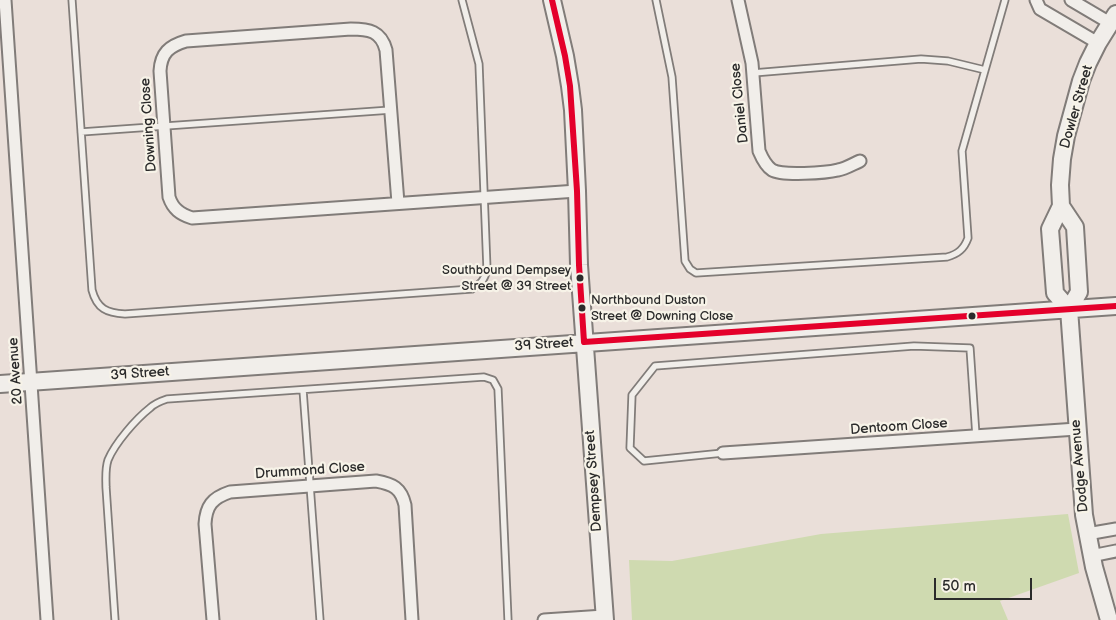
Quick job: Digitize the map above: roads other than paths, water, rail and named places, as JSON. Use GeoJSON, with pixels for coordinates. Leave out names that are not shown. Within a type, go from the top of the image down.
{"type":"FeatureCollection","features":[{"type":"Feature","properties":{"kind":"street","name":"20 Avenue"},"geometry":{"type":"LineString","coordinates":[[5,0],[47,620]]}},
{"type":"Feature","properties":{"kind":"street","name":"Dempsey Street"},"geometry":{"type":"LineString","coordinates":[[552,0],[570,86],[577,191],[579,265],[604,618]]}},
{"type":"Feature","properties":{"kind":"street","name":"Daniel Close"},"geometry":{"type":"LineString","coordinates":[[738,0],[753,74],[759,151],[766,164],[771,169],[784,174],[839,170],[860,161]]}},
{"type":"Feature","properties":{"kind":"street"},"geometry":{"type":"LineString","coordinates":[[1036,0],[1040,10],[1098,43]]}},
{"type":"Feature","properties":{"kind":"street"},"geometry":{"type":"LineString","coordinates":[[1071,0],[1113,19]]}},
{"type":"Feature","properties":{"kind":"street","name":"Dowler Street"},"geometry":{"type":"LineString","coordinates":[[1069,309],[1055,292],[1050,228],[1061,206],[1061,170],[1066,136],[1081,81],[1098,43],[1113,19]]}},
{"type":"Feature","properties":{"kind":"street","name":"Downing Close"},"geometry":{"type":"LineString","coordinates":[[398,203],[386,50],[382,38],[378,35],[361,29],[351,29],[195,40],[177,44],[165,52],[160,71],[168,190],[174,208],[178,212],[192,218],[577,191]]}},
{"type":"Feature","properties":{"kind":"street"},"geometry":{"type":"LineString","coordinates":[[1061,206],[1075,227],[1079,292],[1069,309]]}},
{"type":"Feature","properties":{"kind":"street","name":"39 Street"},"geometry":{"type":"LineString","coordinates":[[0,384],[1116,306]]}},
{"type":"Feature","properties":{"kind":"street","name":"Dodge Avenue"},"geometry":{"type":"LineString","coordinates":[[1069,309],[1082,496],[1091,556],[1109,620]]}},
{"type":"Feature","properties":{"kind":"street","name":"Dentoom Close"},"geometry":{"type":"LineString","coordinates":[[723,453],[1077,429]]}},
{"type":"Feature","properties":{"kind":"street","name":"Drummond Close"},"geometry":{"type":"LineString","coordinates":[[212,620],[205,524],[207,510],[214,500],[230,492],[376,481],[386,482],[401,491],[405,505],[412,620]]}},
{"type":"Feature","properties":{"kind":"street"},"geometry":{"type":"LineString","coordinates":[[1088,534],[1116,529]]}},
{"type":"Feature","properties":{"kind":"street"},"geometry":{"type":"LineString","coordinates":[[1091,556],[1116,551]]}},
{"type":"Feature","properties":{"kind":"street"},"geometry":{"type":"LineString","coordinates":[[544,620],[604,618]]}},
{"type":"Feature","properties":{"kind":"lane"},"geometry":{"type":"LineString","coordinates":[[72,0],[92,290],[98,304],[102,308],[116,314],[472,289],[482,281],[486,276],[487,269],[479,64],[462,0]]}},
{"type":"Feature","properties":{"kind":"lane"},"geometry":{"type":"LineString","coordinates":[[656,0],[672,77],[685,261],[690,269],[696,273],[947,257],[964,247],[968,238],[962,151],[1005,0]]}},
{"type":"Feature","properties":{"kind":"lane"},"geometry":{"type":"LineString","coordinates":[[753,74],[921,59],[948,60],[985,70]]}},
{"type":"Feature","properties":{"kind":"lane"},"geometry":{"type":"LineString","coordinates":[[81,132],[391,110]]}},
{"type":"Feature","properties":{"kind":"lane"},"geometry":{"type":"LineString","coordinates":[[723,453],[644,461],[630,448],[632,395],[655,366],[914,346],[970,348],[976,436]]}},
{"type":"Feature","properties":{"kind":"lane"},"geometry":{"type":"LineString","coordinates":[[115,620],[106,473],[108,462],[114,449],[127,431],[150,407],[167,399],[484,377],[493,380],[498,389],[508,620]]}},
{"type":"Feature","properties":{"kind":"lane"},"geometry":{"type":"LineString","coordinates":[[303,390],[320,620]]}},
{"type":"Feature","properties":{"kind":"place","name":"Southbound Dempsey Street @ 39 Street"},"geometry":{"type":"Point","coordinates":[580,278]}},
{"type":"Feature","properties":{"kind":"place","name":"Northbound Duston Street @ Downing Close"},"geometry":{"type":"Point","coordinates":[582,308]}}]}
